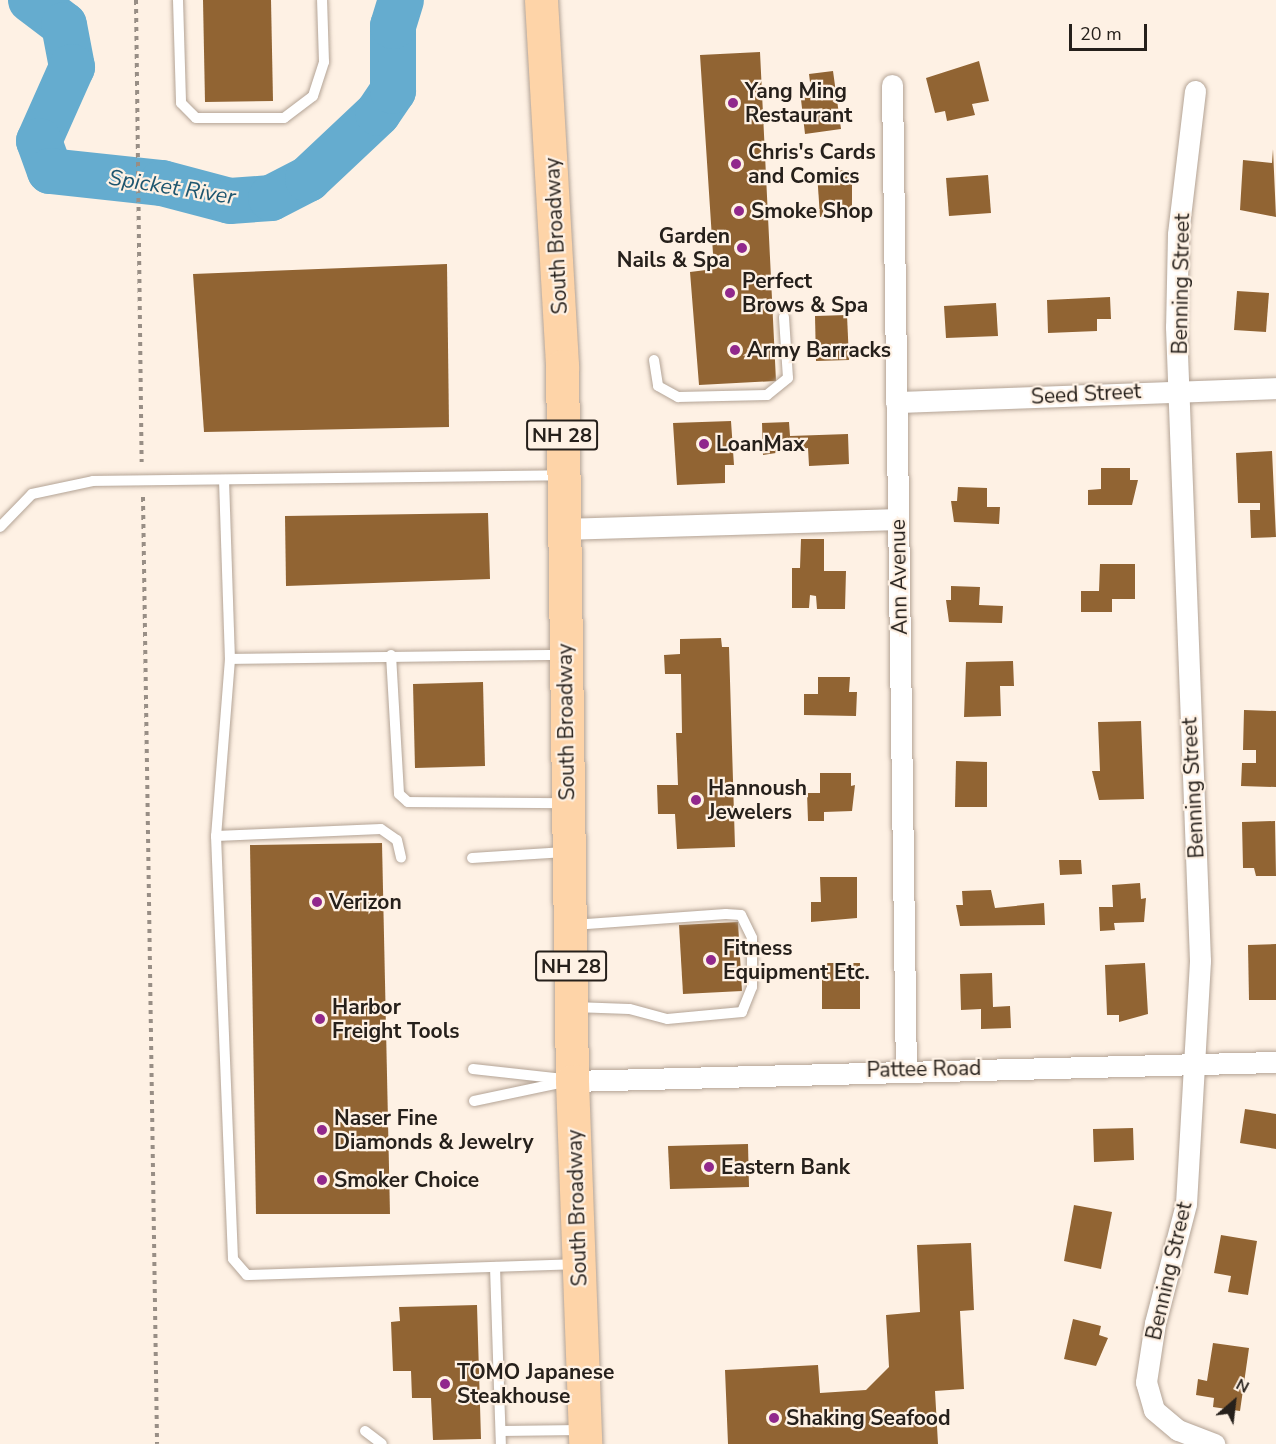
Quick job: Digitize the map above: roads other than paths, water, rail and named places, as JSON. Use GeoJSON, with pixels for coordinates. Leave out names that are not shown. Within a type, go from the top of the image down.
{"type":"FeatureCollection","features":[{"type":"Feature","properties":{"kind":"main road","name":"South Broadway"},"geometry":{"type":"LineString","coordinates":[[541,0],[554,180],[563,474],[572,1081],[585,1437]]}},
{"type":"Feature","properties":{"kind":"street","name":"Ann Avenue"},"geometry":{"type":"LineString","coordinates":[[892,85],[906,1070]]}},
{"type":"Feature","properties":{"kind":"street","name":"Benning Street"},"geometry":{"type":"LineString","coordinates":[[1195,91],[1178,234],[1176,327],[1182,391],[1200,961],[1186,1204],[1155,1323],[1146,1382],[1154,1410],[1178,1430],[1214,1444]]}},
{"type":"Feature","properties":{"kind":"street","name":"Seed Street"},"geometry":{"type":"LineString","coordinates":[[896,402],[1276,388]]}},
{"type":"Feature","properties":{"kind":"street"},"geometry":{"type":"LineString","coordinates":[[563,529],[898,519]]}},
{"type":"Feature","properties":{"kind":"street","name":"Pattee Road"},"geometry":{"type":"LineString","coordinates":[[572,1081],[1195,1062],[1276,1062]]}},
{"type":"Feature","properties":{"kind":"lane"},"geometry":{"type":"LineString","coordinates":[[178,0],[181,103],[196,118],[284,118],[313,96],[324,62],[322,0]]}},
{"type":"Feature","properties":{"kind":"lane"},"geometry":{"type":"LineString","coordinates":[[654,360],[658,386],[678,397],[767,395],[788,378],[784,317]]}},
{"type":"Feature","properties":{"kind":"lane"},"geometry":{"type":"LineString","coordinates":[[0,527],[32,494],[57,485],[142,480],[563,474]]}},
{"type":"Feature","properties":{"kind":"lane"},"geometry":{"type":"LineString","coordinates":[[224,480],[230,659],[216,836],[233,1260],[248,1275],[579,1264]]}},
{"type":"Feature","properties":{"kind":"lane"},"geometry":{"type":"LineString","coordinates":[[230,659],[391,655],[565,655]]}},
{"type":"Feature","properties":{"kind":"lane"},"geometry":{"type":"LineString","coordinates":[[391,655],[399,794],[408,802],[567,803]]}},
{"type":"Feature","properties":{"kind":"lane"},"geometry":{"type":"LineString","coordinates":[[216,836],[381,829],[397,840],[401,858]]}},
{"type":"Feature","properties":{"kind":"lane"},"geometry":{"type":"LineString","coordinates":[[472,858],[568,852]]}},
{"type":"Feature","properties":{"kind":"lane"},"geometry":{"type":"LineString","coordinates":[[570,926],[726,914],[741,915],[752,938],[752,987],[742,1012],[667,1019],[629,1009],[571,1007]]}},
{"type":"Feature","properties":{"kind":"lane"},"geometry":{"type":"LineString","coordinates":[[473,1069],[572,1081]]}},
{"type":"Feature","properties":{"kind":"lane"},"geometry":{"type":"LineString","coordinates":[[474,1101],[572,1081]]}},
{"type":"Feature","properties":{"kind":"lane"},"geometry":{"type":"LineString","coordinates":[[495,1267],[501,1444]]}},
{"type":"Feature","properties":{"kind":"lane"},"geometry":{"type":"LineString","coordinates":[[365,1431],[382,1444]]}},
{"type":"Feature","properties":{"kind":"lane"},"geometry":{"type":"LineString","coordinates":[[501,1431],[585,1437]]}},
{"type":"Feature","properties":{"kind":"waterway","name":"Spicket River"},"geometry":{"type":"LineString","coordinates":[[31,0],[64,25],[72,67],[39,141],[50,171],[162,183],[230,201],[271,198],[308,179],[378,113],[393,91],[393,26],[401,0]]}},
{"type":"Feature","properties":{"kind":"place","name":"Yang Ming Restaurant"},"geometry":{"type":"Point","coordinates":[733,103]}},
{"type":"Feature","properties":{"kind":"place","name":"Chris's Cards and Comics"},"geometry":{"type":"Point","coordinates":[736,164]}},
{"type":"Feature","properties":{"kind":"place","name":"Smoke Shop"},"geometry":{"type":"Point","coordinates":[739,211]}},
{"type":"Feature","properties":{"kind":"place","name":"Garden Nails & Spa"},"geometry":{"type":"Point","coordinates":[742,248]}},
{"type":"Feature","properties":{"kind":"place","name":"Perfect Brows & Spa"},"geometry":{"type":"Point","coordinates":[730,293]}},
{"type":"Feature","properties":{"kind":"place","name":"Army Barracks"},"geometry":{"type":"Point","coordinates":[735,350]}},
{"type":"Feature","properties":{"kind":"place","name":"LoanMax"},"geometry":{"type":"Point","coordinates":[704,444]}},
{"type":"Feature","properties":{"kind":"place","name":"Hannoush Jewelers"},"geometry":{"type":"Point","coordinates":[696,800]}},
{"type":"Feature","properties":{"kind":"place","name":"Verizon"},"geometry":{"type":"Point","coordinates":[317,902]}},
{"type":"Feature","properties":{"kind":"place","name":"Fitness Equipment Etc."},"geometry":{"type":"Point","coordinates":[711,960]}},
{"type":"Feature","properties":{"kind":"place","name":"Harbor Freight Tools"},"geometry":{"type":"Point","coordinates":[320,1019]}},
{"type":"Feature","properties":{"kind":"place","name":"Naser Fine Diamonds & Jewelry"},"geometry":{"type":"Point","coordinates":[322,1130]}},
{"type":"Feature","properties":{"kind":"place","name":"Eastern Bank"},"geometry":{"type":"Point","coordinates":[709,1167]}},
{"type":"Feature","properties":{"kind":"place","name":"Smoker Choice"},"geometry":{"type":"Point","coordinates":[322,1180]}},
{"type":"Feature","properties":{"kind":"place","name":"TOMO Japanese Steakhouse"},"geometry":{"type":"Point","coordinates":[445,1384]}},
{"type":"Feature","properties":{"kind":"place","name":"Shaking Seafood"},"geometry":{"type":"Point","coordinates":[774,1418]}}]}
